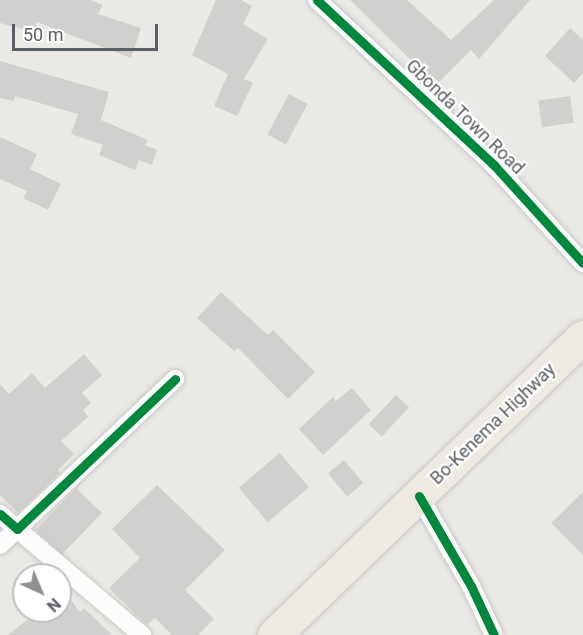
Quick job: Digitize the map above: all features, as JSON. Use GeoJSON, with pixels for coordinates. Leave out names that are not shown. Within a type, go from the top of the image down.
{"type":"FeatureCollection","features":[{"type":"Feature","properties":{"kind":"highway","name":"Bo-Kenema Highway"},"geometry":{"type":"LineString","coordinates":[[273,635],[583,337]]}},
{"type":"Feature","properties":{"kind":"street","name":"Gbonda Town Road"},"geometry":{"type":"LineString","coordinates":[[317,0],[494,165],[583,263]]}},
{"type":"Feature","properties":{"kind":"street"},"geometry":{"type":"LineString","coordinates":[[0,546],[175,379]]}},
{"type":"Feature","properties":{"kind":"street"},"geometry":{"type":"LineString","coordinates":[[418,496],[471,586],[494,635]]}},
{"type":"Feature","properties":{"kind":"street"},"geometry":{"type":"LineString","coordinates":[[0,514],[142,635]]}},
{"type":"Feature","properties":{"kind":"building"},"geometry":{"type":"Polygon","coordinates":[[[0,0],[91,0],[103,5],[98,14],[141,28],[131,58],[37,22],[34,32],[0,23],[0,0]]]}},
{"type":"Feature","properties":{"kind":"building"},"geometry":{"type":"Polygon","coordinates":[[[216,0],[241,0],[252,6],[243,24],[268,39],[244,79],[253,83],[237,116],[214,106],[228,74],[192,55],[216,0]]]}},
{"type":"Feature","properties":{"kind":"building"},"geometry":{"type":"Polygon","coordinates":[[[350,0],[407,0],[451,40],[494,0],[530,0],[479,59],[471,50],[436,85],[350,0]]]}},
{"type":"Feature","properties":{"kind":"building"},"geometry":{"type":"Polygon","coordinates":[[[570,28],[583,40],[583,73],[574,83],[545,56],[570,28]]]}},
{"type":"Feature","properties":{"kind":"building"},"geometry":{"type":"Polygon","coordinates":[[[0,61],[109,92],[101,120],[148,140],[145,145],[157,150],[152,165],[139,160],[135,170],[99,155],[103,145],[71,134],[78,114],[15,96],[14,101],[0,98],[0,61]]]}},
{"type":"Feature","properties":{"kind":"building"},"geometry":{"type":"Polygon","coordinates":[[[289,94],[308,104],[286,144],[267,135],[289,94]]]}},
{"type":"Feature","properties":{"kind":"building"},"geometry":{"type":"Polygon","coordinates":[[[570,96],[574,123],[542,127],[538,100],[570,96]]]}},
{"type":"Feature","properties":{"kind":"building"},"geometry":{"type":"Polygon","coordinates":[[[0,137],[37,154],[30,169],[61,184],[48,210],[23,198],[27,191],[0,179],[0,137]]]}},
{"type":"Feature","properties":{"kind":"building"},"geometry":{"type":"Polygon","coordinates":[[[221,292],[268,335],[273,330],[315,372],[288,399],[238,348],[234,351],[197,318],[221,292]]]}},
{"type":"Feature","properties":{"kind":"building"},"geometry":{"type":"Polygon","coordinates":[[[84,354],[102,375],[82,393],[91,403],[83,410],[88,417],[61,441],[74,454],[58,470],[60,473],[18,513],[0,495],[0,384],[9,394],[32,373],[45,388],[84,354]]]}},
{"type":"Feature","properties":{"kind":"building"},"geometry":{"type":"Polygon","coordinates":[[[352,388],[371,410],[323,455],[299,429],[333,397],[336,401],[352,388]]]}},
{"type":"Feature","properties":{"kind":"building"},"geometry":{"type":"Polygon","coordinates":[[[396,395],[409,407],[382,437],[369,424],[396,395]]]}},
{"type":"Feature","properties":{"kind":"building"},"geometry":{"type":"Polygon","coordinates":[[[280,453],[309,487],[268,522],[239,488],[280,453]]]}},
{"type":"Feature","properties":{"kind":"building"},"geometry":{"type":"Polygon","coordinates":[[[344,460],[363,483],[347,496],[328,473],[344,460]]]}},
{"type":"Feature","properties":{"kind":"building"},"geometry":{"type":"Polygon","coordinates":[[[157,485],[225,550],[185,590],[214,619],[198,635],[172,635],[155,618],[147,625],[109,588],[140,558],[112,529],[157,485]]]}},
{"type":"Feature","properties":{"kind":"building"},"geometry":{"type":"Polygon","coordinates":[[[76,488],[102,513],[62,555],[36,530],[76,488]]]}},
{"type":"Feature","properties":{"kind":"building"},"geometry":{"type":"Polygon","coordinates":[[[583,492],[583,555],[551,523],[583,492]]]}},
{"type":"Feature","properties":{"kind":"building"},"geometry":{"type":"Polygon","coordinates":[[[72,602],[80,612],[84,608],[112,635],[8,635],[23,623],[72,623],[72,602]]]}},
{"type":"Feature","properties":{"kind":"cycle path"},"geometry":{"type":"LineString","coordinates":[[317,0],[494,165],[583,263]]}},
{"type":"Feature","properties":{"kind":"cycle path"},"geometry":{"type":"LineString","coordinates":[[0,514],[17,529],[175,379]]}},
{"type":"Feature","properties":{"kind":"cycle path"},"geometry":{"type":"LineString","coordinates":[[419,496],[471,586],[494,635]]}}]}
